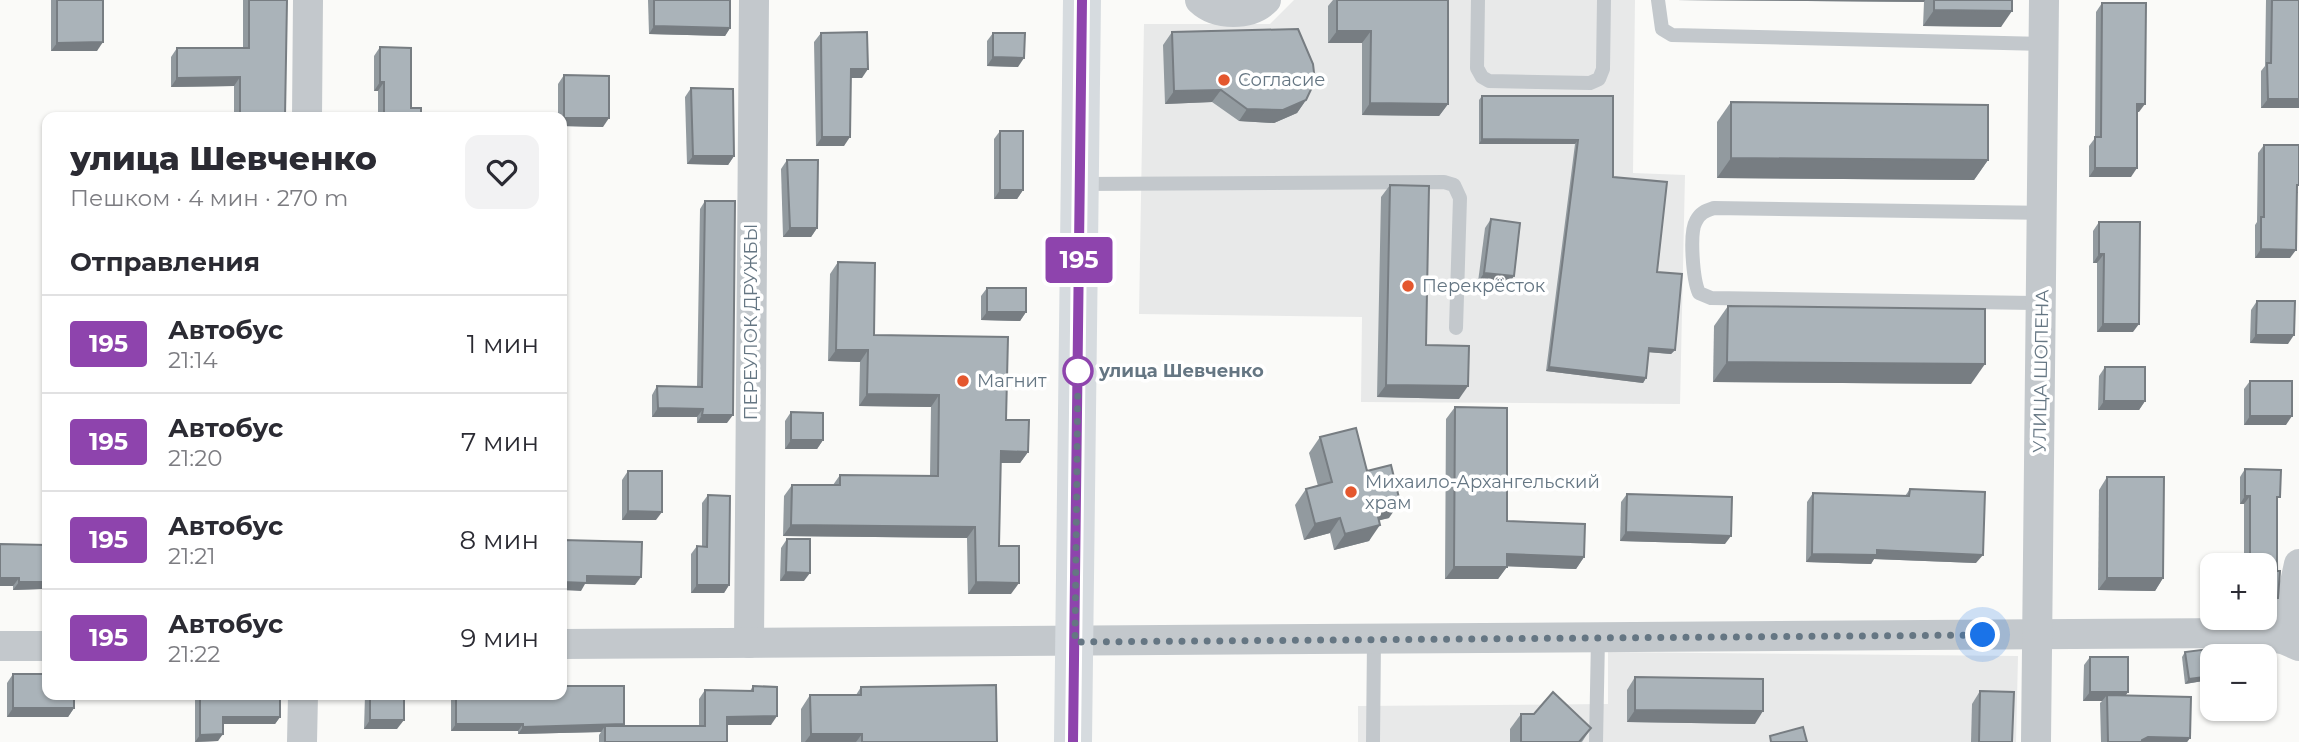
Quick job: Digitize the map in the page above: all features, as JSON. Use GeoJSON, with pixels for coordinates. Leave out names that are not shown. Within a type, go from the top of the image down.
{"type":"FeatureCollection","features":[{"type":"Feature","properties":{"kind":"main road"},"geometry":{"type":"LineString","coordinates":[[1073,742],[1082,0]]}},
{"type":"Feature","properties":{"kind":"street"},"geometry":{"type":"LineString","coordinates":[[307,112],[309,0]]}},
{"type":"Feature","properties":{"kind":"street","name":"ПЕРЕУЛОК ДРУЖБЫ"},"geometry":{"type":"LineString","coordinates":[[749,643],[754,0]]}},
{"type":"Feature","properties":{"kind":"street"},"geometry":{"type":"LineString","coordinates":[[1200,0],[1228,13],[1259,8],[1266,0]]}},
{"type":"Feature","properties":{"kind":"street","name":"УЛИЦА ШОПЕНА"},"geometry":{"type":"LineString","coordinates":[[2036,742],[2045,0]]}},
{"type":"Feature","properties":{"kind":"street"},"geometry":{"type":"LineString","coordinates":[[567,644],[2235,633],[2291,643],[2299,564]]}},
{"type":"Feature","properties":{"kind":"street"},"geometry":{"type":"LineString","coordinates":[[0,646],[42,646]]}},
{"type":"Feature","properties":{"kind":"street"},"geometry":{"type":"LineString","coordinates":[[302,742],[303,700]]}},
{"type":"Feature","properties":{"kind":"lane"},"geometry":{"type":"LineString","coordinates":[[1478,0],[1477,68],[1482,77],[1489,81],[1590,83],[1599,79],[1603,69],[1604,0]]}},
{"type":"Feature","properties":{"kind":"lane"},"geometry":{"type":"LineString","coordinates":[[1658,0],[1662,29],[1672,35],[2044,44]]}},
{"type":"Feature","properties":{"kind":"lane"},"geometry":{"type":"LineString","coordinates":[[1080,184],[1444,182],[1454,185],[1460,198],[1456,328]]}},
{"type":"Feature","properties":{"kind":"lane"},"geometry":{"type":"LineString","coordinates":[[2042,303],[1711,298],[1699,293],[1693,281],[1694,223],[1703,211],[1714,208],[2043,213]]}},
{"type":"Feature","properties":{"kind":"lane"},"geometry":{"type":"LineString","coordinates":[[1596,742],[1598,638]]}},
{"type":"Feature","properties":{"kind":"lane"},"geometry":{"type":"LineString","coordinates":[[1373,742],[1374,640]]}},
{"type":"Feature","properties":{"kind":"shaded area"},"geometry":{"type":"Polygon","coordinates":[[[1294,0],[1635,0],[1633,173],[1685,175],[1680,404],[1361,402],[1362,317],[1139,314],[1144,24],[1270,24],[1294,0]]]}},
{"type":"Feature","properties":{"kind":"shaded area"},"geometry":{"type":"Polygon","coordinates":[[[1608,652],[2018,656],[2016,742],[1358,742],[1358,706],[1608,704],[1608,652]]]}},
{"type":"Feature","properties":{"kind":"building"},"geometry":{"type":"Polygon","coordinates":[[[57,0],[103,0],[103,42],[57,43],[57,0]]]}},
{"type":"Feature","properties":{"kind":"building"},"geometry":{"type":"Polygon","coordinates":[[[249,0],[287,0],[285,112],[240,112],[240,77],[177,78],[177,48],[249,48],[249,0]]]}},
{"type":"Feature","properties":{"kind":"building"},"geometry":{"type":"Polygon","coordinates":[[[654,0],[730,0],[730,28],[654,26],[654,0]]]}},
{"type":"Feature","properties":{"kind":"building"},"geometry":{"type":"Polygon","coordinates":[[[1337,0],[1448,0],[1448,104],[1370,103],[1371,31],[1337,31],[1337,0]]]}},
{"type":"Feature","properties":{"kind":"building"},"geometry":{"type":"Polygon","coordinates":[[[1934,0],[2012,0],[2012,11],[1934,10],[1934,0]]]}},
{"type":"Feature","properties":{"kind":"building"},"geometry":{"type":"Polygon","coordinates":[[[2272,0],[2299,0],[2299,99],[2268,99],[2267,63],[2271,63],[2272,0]]]}},
{"type":"Feature","properties":{"kind":"building"},"geometry":{"type":"Polygon","coordinates":[[[2102,3],[2146,3],[2145,104],[2137,104],[2137,168],[2095,168],[2095,137],[2101,137],[2102,3]]]}},
{"type":"Feature","properties":{"kind":"building"},"geometry":{"type":"Polygon","coordinates":[[[1298,29],[1313,64],[1315,81],[1306,100],[1283,110],[1247,109],[1221,90],[1174,91],[1172,32],[1298,29]]]}},
{"type":"Feature","properties":{"kind":"building"},"geometry":{"type":"Polygon","coordinates":[[[867,32],[868,69],[851,69],[850,137],[822,137],[821,33],[867,32]]]}},
{"type":"Feature","properties":{"kind":"building"},"geometry":{"type":"Polygon","coordinates":[[[993,33],[1025,33],[1024,58],[993,57],[993,33]]]}},
{"type":"Feature","properties":{"kind":"building"},"geometry":{"type":"Polygon","coordinates":[[[380,47],[411,48],[411,108],[421,108],[421,112],[384,112],[384,82],[380,82],[380,47]]]}},
{"type":"Feature","properties":{"kind":"building"},"geometry":{"type":"Polygon","coordinates":[[[564,75],[609,76],[609,118],[567,118],[567,112],[564,112],[564,75]]]}},
{"type":"Feature","properties":{"kind":"building"},"geometry":{"type":"Polygon","coordinates":[[[691,88],[733,89],[734,156],[693,156],[691,88]]]}},
{"type":"Feature","properties":{"kind":"building"},"geometry":{"type":"Polygon","coordinates":[[[1482,96],[1613,96],[1613,177],[1667,182],[1657,272],[1682,274],[1675,350],[1649,348],[1646,378],[1549,367],[1578,140],[1482,139],[1482,96]]]}},
{"type":"Feature","properties":{"kind":"building"},"geometry":{"type":"Polygon","coordinates":[[[1731,102],[1988,105],[1988,160],[1731,158],[1731,102]]]}},
{"type":"Feature","properties":{"kind":"building"},"geometry":{"type":"Polygon","coordinates":[[[1000,131],[1023,131],[1023,190],[1000,190],[1000,131]]]}},
{"type":"Feature","properties":{"kind":"building"},"geometry":{"type":"Polygon","coordinates":[[[2264,145],[2299,145],[2296,250],[2261,249],[2264,145]]]}},
{"type":"Feature","properties":{"kind":"building"},"geometry":{"type":"Polygon","coordinates":[[[787,160],[818,160],[817,228],[790,228],[787,160]]]}},
{"type":"Feature","properties":{"kind":"building"},"geometry":{"type":"Polygon","coordinates":[[[1390,185],[1429,186],[1426,345],[1469,346],[1468,386],[1386,385],[1390,185]]]}},
{"type":"Feature","properties":{"kind":"building"},"geometry":{"type":"Polygon","coordinates":[[[705,201],[735,201],[733,415],[702,415],[703,409],[658,408],[657,386],[702,387],[705,201]]]}},
{"type":"Feature","properties":{"kind":"building"},"geometry":{"type":"Polygon","coordinates":[[[1491,219],[1520,223],[1514,276],[1484,273],[1491,219]]]}},
{"type":"Feature","properties":{"kind":"building"},"geometry":{"type":"Polygon","coordinates":[[[2099,222],[2140,222],[2139,324],[2103,324],[2104,254],[2099,254],[2099,222]]]}},
{"type":"Feature","properties":{"kind":"building"},"geometry":{"type":"Polygon","coordinates":[[[838,262],[875,263],[874,335],[1008,337],[1006,420],[1029,420],[1028,452],[1001,451],[999,546],[1019,546],[1019,583],[976,582],[975,527],[791,525],[792,485],[840,485],[840,475],[938,476],[939,395],[867,394],[868,350],[836,350],[838,262]]]}},
{"type":"Feature","properties":{"kind":"building"},"geometry":{"type":"Polygon","coordinates":[[[987,288],[1026,288],[1026,312],[987,312],[987,288]]]}},
{"type":"Feature","properties":{"kind":"building"},"geometry":{"type":"Polygon","coordinates":[[[2257,301],[2295,301],[2294,335],[2256,335],[2257,301]]]}},
{"type":"Feature","properties":{"kind":"building"},"geometry":{"type":"Polygon","coordinates":[[[1728,306],[1985,309],[1985,364],[1727,362],[1728,306]]]}},
{"type":"Feature","properties":{"kind":"building"},"geometry":{"type":"Polygon","coordinates":[[[2105,367],[2145,367],[2145,401],[2104,401],[2105,367]]]}},
{"type":"Feature","properties":{"kind":"building"},"geometry":{"type":"Polygon","coordinates":[[[2250,381],[2292,381],[2292,416],[2250,416],[2250,381]]]}},
{"type":"Feature","properties":{"kind":"building"},"geometry":{"type":"Polygon","coordinates":[[[1455,407],[1507,408],[1507,521],[1585,524],[1584,557],[1507,554],[1507,567],[1454,567],[1455,407]]]}},
{"type":"Feature","properties":{"kind":"building"},"geometry":{"type":"Polygon","coordinates":[[[791,412],[823,413],[823,440],[791,440],[791,412]]]}},
{"type":"Feature","properties":{"kind":"building","name":"Михаило-Архангельский храм"},"geometry":{"type":"Polygon","coordinates":[[[1356,428],[1367,471],[1391,465],[1400,502],[1376,508],[1380,525],[1345,534],[1340,518],[1315,524],[1306,489],[1332,482],[1320,437],[1356,428]]]}},
{"type":"Feature","properties":{"kind":"building"},"geometry":{"type":"Polygon","coordinates":[[[2245,469],[2281,470],[2280,497],[2277,497],[2277,553],[2250,553],[2250,496],[2245,496],[2245,469]]]}},
{"type":"Feature","properties":{"kind":"building"},"geometry":{"type":"Polygon","coordinates":[[[628,471],[662,471],[662,512],[628,511],[628,471]]]}},
{"type":"Feature","properties":{"kind":"building"},"geometry":{"type":"Polygon","coordinates":[[[2107,477],[2164,477],[2163,578],[2107,578],[2107,477]]]}},
{"type":"Feature","properties":{"kind":"building"},"geometry":{"type":"Polygon","coordinates":[[[1910,489],[1985,492],[1983,555],[1877,550],[1877,555],[1812,554],[1813,493],[1909,496],[1910,489]]]}},
{"type":"Feature","properties":{"kind":"building"},"geometry":{"type":"Polygon","coordinates":[[[1627,494],[1732,497],[1731,536],[1626,532],[1627,494]]]}},
{"type":"Feature","properties":{"kind":"building"},"geometry":{"type":"Polygon","coordinates":[[[708,495],[730,496],[729,585],[697,585],[697,546],[707,547],[708,495]]]}},
{"type":"Feature","properties":{"kind":"building"},"geometry":{"type":"Polygon","coordinates":[[[787,539],[810,539],[810,573],[786,572],[787,539]]]}},
{"type":"Feature","properties":{"kind":"building"},"geometry":{"type":"Polygon","coordinates":[[[567,540],[642,542],[641,577],[587,576],[587,583],[567,582],[567,540]]]}},
{"type":"Feature","properties":{"kind":"building"},"geometry":{"type":"Polygon","coordinates":[[[0,544],[42,545],[42,582],[19,582],[19,578],[0,578],[0,544]]]}},
{"type":"Feature","properties":{"kind":"building"},"geometry":{"type":"Polygon","coordinates":[[[2277,571],[2280,571],[2278,598],[2277,571]]]}},
{"type":"Feature","properties":{"kind":"building"},"geometry":{"type":"Polygon","coordinates":[[[2200,650],[2200,678],[2189,679],[2185,652],[2200,650]]]}},
{"type":"Feature","properties":{"kind":"building"},"geometry":{"type":"Polygon","coordinates":[[[2090,657],[2128,657],[2128,692],[2090,692],[2090,657]]]}},
{"type":"Feature","properties":{"kind":"building"},"geometry":{"type":"Polygon","coordinates":[[[13,674],[42,674],[42,700],[74,700],[74,708],[13,708],[13,674]]]}},
{"type":"Feature","properties":{"kind":"building"},"geometry":{"type":"Polygon","coordinates":[[[1635,677],[1763,679],[1763,711],[1635,710],[1635,677]]]}},
{"type":"Feature","properties":{"kind":"building"},"geometry":{"type":"Polygon","coordinates":[[[996,685],[997,742],[862,742],[862,734],[811,734],[810,695],[861,695],[861,687],[996,685]]]}},
{"type":"Feature","properties":{"kind":"building"},"geometry":{"type":"Polygon","coordinates":[[[567,686],[624,686],[624,724],[523,727],[523,724],[456,724],[456,700],[567,700],[567,686]]]}},
{"type":"Feature","properties":{"kind":"building"},"geometry":{"type":"Polygon","coordinates":[[[753,686],[777,687],[777,716],[727,717],[727,742],[605,742],[605,726],[705,726],[705,690],[753,691],[753,686]]]}},
{"type":"Feature","properties":{"kind":"building"},"geometry":{"type":"Polygon","coordinates":[[[1980,691],[2014,692],[2012,742],[1979,742],[1980,691]]]}},
{"type":"Feature","properties":{"kind":"building"},"geometry":{"type":"Polygon","coordinates":[[[1553,692],[1591,728],[1579,742],[1521,742],[1521,714],[1534,714],[1553,692]]]}},
{"type":"Feature","properties":{"kind":"building"},"geometry":{"type":"Polygon","coordinates":[[[2107,695],[2191,697],[2190,738],[2148,737],[2142,742],[2108,742],[2107,695]]]}},
{"type":"Feature","properties":{"kind":"building"},"geometry":{"type":"Polygon","coordinates":[[[200,700],[280,700],[280,717],[223,717],[223,734],[200,735],[200,700]]]}},
{"type":"Feature","properties":{"kind":"building"},"geometry":{"type":"Polygon","coordinates":[[[370,700],[404,700],[404,720],[370,720],[370,700]]]}},
{"type":"Feature","properties":{"kind":"building"},"geometry":{"type":"Polygon","coordinates":[[[1803,727],[1807,742],[1771,742],[1770,736],[1803,727]]]}},
{"type":"Feature","properties":{"kind":"bus line","name":"195"},"geometry":{"type":"LineString","coordinates":[[1073,742],[1082,0]]}},
{"type":"Feature","properties":{"kind":"place","name":"Согласие"},"geometry":{"type":"Point","coordinates":[1224,80]}},
{"type":"Feature","properties":{"kind":"place","name":"Перекрёсток"},"geometry":{"type":"Point","coordinates":[1408,286]}},
{"type":"Feature","properties":{"kind":"place","name":"улица Шевченко"},"geometry":{"type":"Point","coordinates":[1078,371]}},
{"type":"Feature","properties":{"kind":"place","name":"Магнит"},"geometry":{"type":"Point","coordinates":[963,381]}},
{"type":"Feature","properties":{"kind":"place","name":"Михаило-Архангельский храм"},"geometry":{"type":"Point","coordinates":[1351,492]}},
{"type":"Feature","properties":{"kind":"route"},"geometry":{"type":"LineString","coordinates":[[1078,371],[1075,642],[1983,635]]}}]}
